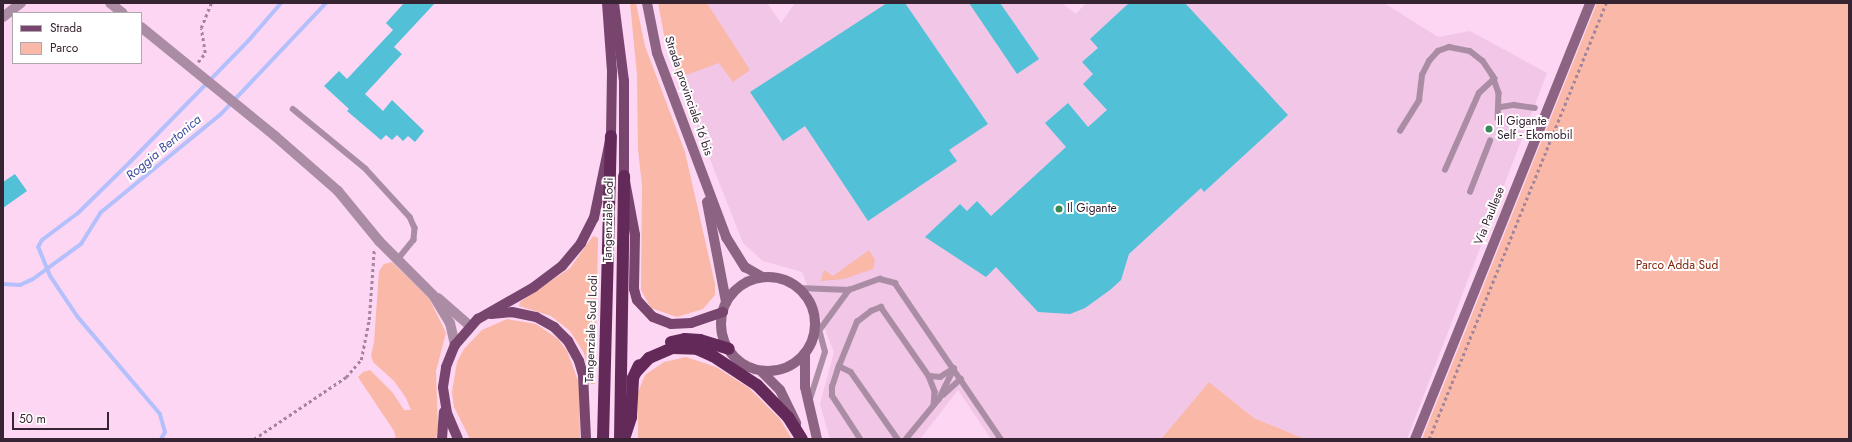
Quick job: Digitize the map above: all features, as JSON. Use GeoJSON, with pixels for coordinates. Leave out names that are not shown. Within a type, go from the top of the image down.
{"type":"FeatureCollection","features":[{"type":"Feature","properties":{"kind":"highway","name":"Tangenziale Sud Lodi"},"geometry":{"type":"LineString","coordinates":[[604,439],[611,136]]}},
{"type":"Feature","properties":{"kind":"highway","name":"Tangenziale Lodi"},"geometry":{"type":"LineString","coordinates":[[620,439],[624,176]]}},
{"type":"Feature","properties":{"kind":"highway"},"geometry":{"type":"LineString","coordinates":[[624,439],[631,417],[636,372],[646,355],[667,342],[685,339],[700,340],[728,349]]}},
{"type":"Feature","properties":{"kind":"highway"},"geometry":{"type":"LineString","coordinates":[[636,372],[649,358],[673,348],[697,350],[713,356],[762,389],[788,417],[802,439]]}},
{"type":"Feature","properties":{"kind":"main road","name":"Tangenziale Sud Lodi"},"geometry":{"type":"LineString","coordinates":[[607,3],[612,71],[611,136]]}},
{"type":"Feature","properties":{"kind":"main road","name":"Tangenziale Lodi"},"geometry":{"type":"LineString","coordinates":[[614,3],[624,81],[624,176]]}},
{"type":"Feature","properties":{"kind":"main road","name":"Strada provinciale 16 bis"},"geometry":{"type":"LineString","coordinates":[[647,3],[658,53],[702,174],[732,249],[745,267],[762,277]]}},
{"type":"Feature","properties":{"kind":"main road","name":"Via Paullese"},"geometry":{"type":"LineString","coordinates":[[1415,439],[1590,3]]}},
{"type":"Feature","properties":{"kind":"main road"},"geometry":{"type":"LineString","coordinates":[[442,439],[446,366],[455,346],[470,326],[478,319],[550,276],[582,242],[598,207],[611,136]]}},
{"type":"Feature","properties":{"kind":"main road","name":"Strada provinciale 16 bis"},"geometry":{"type":"LineString","coordinates":[[702,174],[726,302]]}},
{"type":"Feature","properties":{"kind":"main road"},"geometry":{"type":"LineString","coordinates":[[624,176],[634,235],[634,289],[637,300],[644,310],[653,317],[671,324],[691,322],[723,312]]}},
{"type":"Feature","properties":{"kind":"main road"},"geometry":{"type":"LineString","coordinates":[[802,439],[780,390],[761,371],[737,360],[728,349],[721,325],[726,302],[735,290],[747,282],[762,277],[785,280],[799,288],[808,299],[814,311],[813,339],[805,354],[804,371],[808,407],[817,439]]}},
{"type":"Feature","properties":{"kind":"main road"},"geometry":{"type":"LineString","coordinates":[[478,319],[501,312],[524,314],[547,322],[562,334],[574,350],[583,375],[586,439]]}},
{"type":"Feature","properties":{"kind":"main road"},"geometry":{"type":"LineString","coordinates":[[761,371],[786,368],[805,354]]}},
{"type":"Feature","properties":{"kind":"main road"},"geometry":{"type":"LineString","coordinates":[[444,400],[458,439]]}},
{"type":"Feature","properties":{"kind":"street"},"geometry":{"type":"LineString","coordinates":[[3,17],[21,3]]}},
{"type":"Feature","properties":{"kind":"street"},"geometry":{"type":"LineString","coordinates":[[110,3],[122,12]]}},
{"type":"Feature","properties":{"kind":"street"},"geometry":{"type":"LineString","coordinates":[[142,28],[194,68],[338,191],[379,241],[433,295],[470,326]]}},
{"type":"Feature","properties":{"kind":"street"},"geometry":{"type":"LineString","coordinates":[[433,295],[450,323],[455,346]]}},
{"type":"Feature","properties":{"kind":"lane"},"geometry":{"type":"LineString","coordinates":[[1400,131],[1414,111],[1419,100],[1422,75],[1429,61],[1438,51],[1458,47],[1470,51],[1483,61],[1494,79],[1501,107],[1498,118]]}},
{"type":"Feature","properties":{"kind":"lane"},"geometry":{"type":"LineString","coordinates":[[1445,170],[1479,93],[1494,79]]}},
{"type":"Feature","properties":{"kind":"lane"},"geometry":{"type":"LineString","coordinates":[[1501,107],[1514,105],[1535,108]]}},
{"type":"Feature","properties":{"kind":"lane"},"geometry":{"type":"LineString","coordinates":[[293,109],[366,169],[410,217],[415,228],[414,240],[398,260]]}},
{"type":"Feature","properties":{"kind":"lane"},"geometry":{"type":"LineString","coordinates":[[1470,192],[1490,141]]}},
{"type":"Feature","properties":{"kind":"lane"},"geometry":{"type":"LineString","coordinates":[[799,288],[849,290],[880,279],[895,283],[1001,439]]}},
{"type":"Feature","properties":{"kind":"lane"},"geometry":{"type":"LineString","coordinates":[[813,339],[849,290]]}},
{"type":"Feature","properties":{"kind":"lane"},"geometry":{"type":"LineString","coordinates":[[860,439],[832,396],[832,387],[854,327],[866,314],[879,307],[884,310],[929,376],[935,392],[934,405]]}},
{"type":"Feature","properties":{"kind":"lane"},"geometry":{"type":"LineString","coordinates":[[808,407],[825,356],[825,347],[814,311]]}},
{"type":"Feature","properties":{"kind":"lane"},"geometry":{"type":"LineString","coordinates":[[839,366],[854,375],[898,439]]}},
{"type":"Feature","properties":{"kind":"lane"},"geometry":{"type":"LineString","coordinates":[[929,376],[940,377],[954,368]]}},
{"type":"Feature","properties":{"kind":"lane"},"geometry":{"type":"LineString","coordinates":[[939,399],[954,368]]}},
{"type":"Feature","properties":{"kind":"lane"},"geometry":{"type":"LineString","coordinates":[[906,439],[939,399],[961,379]]}},
{"type":"Feature","properties":{"kind":"path"},"geometry":{"type":"LineString","coordinates":[[194,68],[205,53],[201,28],[210,3]]}},
{"type":"Feature","properties":{"kind":"path"},"geometry":{"type":"LineString","coordinates":[[1429,439],[1606,3]]}},
{"type":"Feature","properties":{"kind":"path"},"geometry":{"type":"LineString","coordinates":[[254,439],[346,377],[361,360],[369,320],[373,257],[379,241]]}},
{"type":"Feature","properties":{"kind":"shaded area"},"geometry":{"type":"Polygon","coordinates":[[[707,3],[767,3],[781,23],[795,3],[1062,3],[1076,14],[1086,3],[1384,3],[1438,37],[1470,31],[1547,73],[1407,439],[1305,439],[1254,418],[1209,382],[1161,439],[991,439],[958,390],[920,439],[830,439],[820,404],[834,352],[802,272],[763,261],[743,243],[678,78],[719,62],[749,70],[707,3]]]}},
{"type":"Feature","properties":{"kind":"green space"},"geometry":{"type":"Polygon","coordinates":[[[630,3],[636,3],[645,46],[685,152],[715,284],[715,295],[703,309],[677,317],[651,308],[641,290],[642,186],[638,149],[637,75],[630,3]]]}},
{"type":"Feature","properties":{"kind":"green space"},"geometry":{"type":"Polygon","coordinates":[[[658,3],[707,3],[750,70],[733,82],[719,63],[678,78],[664,35],[658,3]]]}},
{"type":"Feature","properties":{"kind":"green space","name":"Parco Adda Sud"},"geometry":{"type":"Polygon","coordinates":[[[1597,3],[1849,3],[1849,439],[1422,439],[1597,3]]]}},
{"type":"Feature","properties":{"kind":"green space"},"geometry":{"type":"Polygon","coordinates":[[[593,236],[598,238],[595,384],[591,384],[584,353],[570,331],[551,316],[519,306],[520,302],[570,268],[593,236]]]}},
{"type":"Feature","properties":{"kind":"green space"},"geometry":{"type":"Polygon","coordinates":[[[869,250],[875,260],[873,269],[844,279],[821,281],[824,270],[833,276],[869,250]]]}},
{"type":"Feature","properties":{"kind":"green space"},"geometry":{"type":"Polygon","coordinates":[[[392,262],[429,298],[446,333],[436,371],[438,428],[436,439],[396,439],[394,431],[358,377],[363,372],[370,370],[393,393],[404,410],[411,410],[406,398],[394,381],[373,362],[371,355],[374,342],[379,271],[384,264],[392,262]]]}},
{"type":"Feature","properties":{"kind":"green space"},"geometry":{"type":"Polygon","coordinates":[[[507,319],[536,324],[558,339],[567,351],[579,383],[580,439],[470,439],[454,407],[452,392],[457,362],[464,349],[482,330],[507,319]]]}},
{"type":"Feature","properties":{"kind":"green space"},"geometry":{"type":"Polygon","coordinates":[[[686,357],[716,367],[749,388],[780,419],[792,439],[638,439],[638,392],[645,375],[664,362],[686,357]]]}},
{"type":"Feature","properties":{"kind":"green space"},"geometry":{"type":"Polygon","coordinates":[[[1209,382],[1254,418],[1305,439],[1161,439],[1209,382]]]}},
{"type":"Feature","properties":{"kind":"building"},"geometry":{"type":"Polygon","coordinates":[[[404,3],[435,3],[394,47],[402,54],[365,94],[383,111],[392,100],[424,131],[415,142],[408,136],[403,141],[397,135],[392,140],[386,135],[381,140],[347,111],[349,109],[324,86],[339,71],[347,79],[393,30],[386,23],[404,3]]]}},
{"type":"Feature","properties":{"kind":"building"},"geometry":{"type":"Polygon","coordinates":[[[887,3],[905,3],[988,124],[949,150],[957,161],[868,221],[805,126],[783,141],[750,92],[887,3]]]}},
{"type":"Feature","properties":{"kind":"building"},"geometry":{"type":"Polygon","coordinates":[[[969,3],[1000,3],[1039,59],[1017,74],[969,3]]]}},
{"type":"Feature","properties":{"kind":"building"},"geometry":{"type":"Polygon","coordinates":[[[1129,3],[1185,3],[1288,115],[1204,192],[1201,188],[1129,254],[1121,280],[1110,290],[1085,308],[1070,314],[1038,312],[996,267],[986,277],[925,237],[960,204],[967,211],[977,201],[991,216],[1066,147],[1045,123],[1068,103],[1088,127],[1107,110],[1083,84],[1093,74],[1082,62],[1098,48],[1090,39],[1129,3]]]}},
{"type":"Feature","properties":{"kind":"building"},"geometry":{"type":"Polygon","coordinates":[[[15,174],[27,191],[3,208],[3,182],[15,174]]]}},
{"type":"Feature","properties":{"kind":"waterway"},"geometry":{"type":"LineString","coordinates":[[161,439],[165,432],[160,414],[77,316],[50,276],[38,247],[42,240],[78,213],[130,162],[249,40],[281,3]]}},
{"type":"Feature","properties":{"kind":"waterway","name":"Roggia Bertonica"},"geometry":{"type":"LineString","coordinates":[[3,284],[20,285],[33,279],[81,244],[100,213],[221,114],[326,3]]}},
{"type":"Feature","properties":{"kind":"place","name":"Il Gigante Self - Ekomobil"},"geometry":{"type":"Point","coordinates":[1489,129]}},
{"type":"Feature","properties":{"kind":"place","name":"Il Gigante"},"geometry":{"type":"Point","coordinates":[1059,209]}}]}
